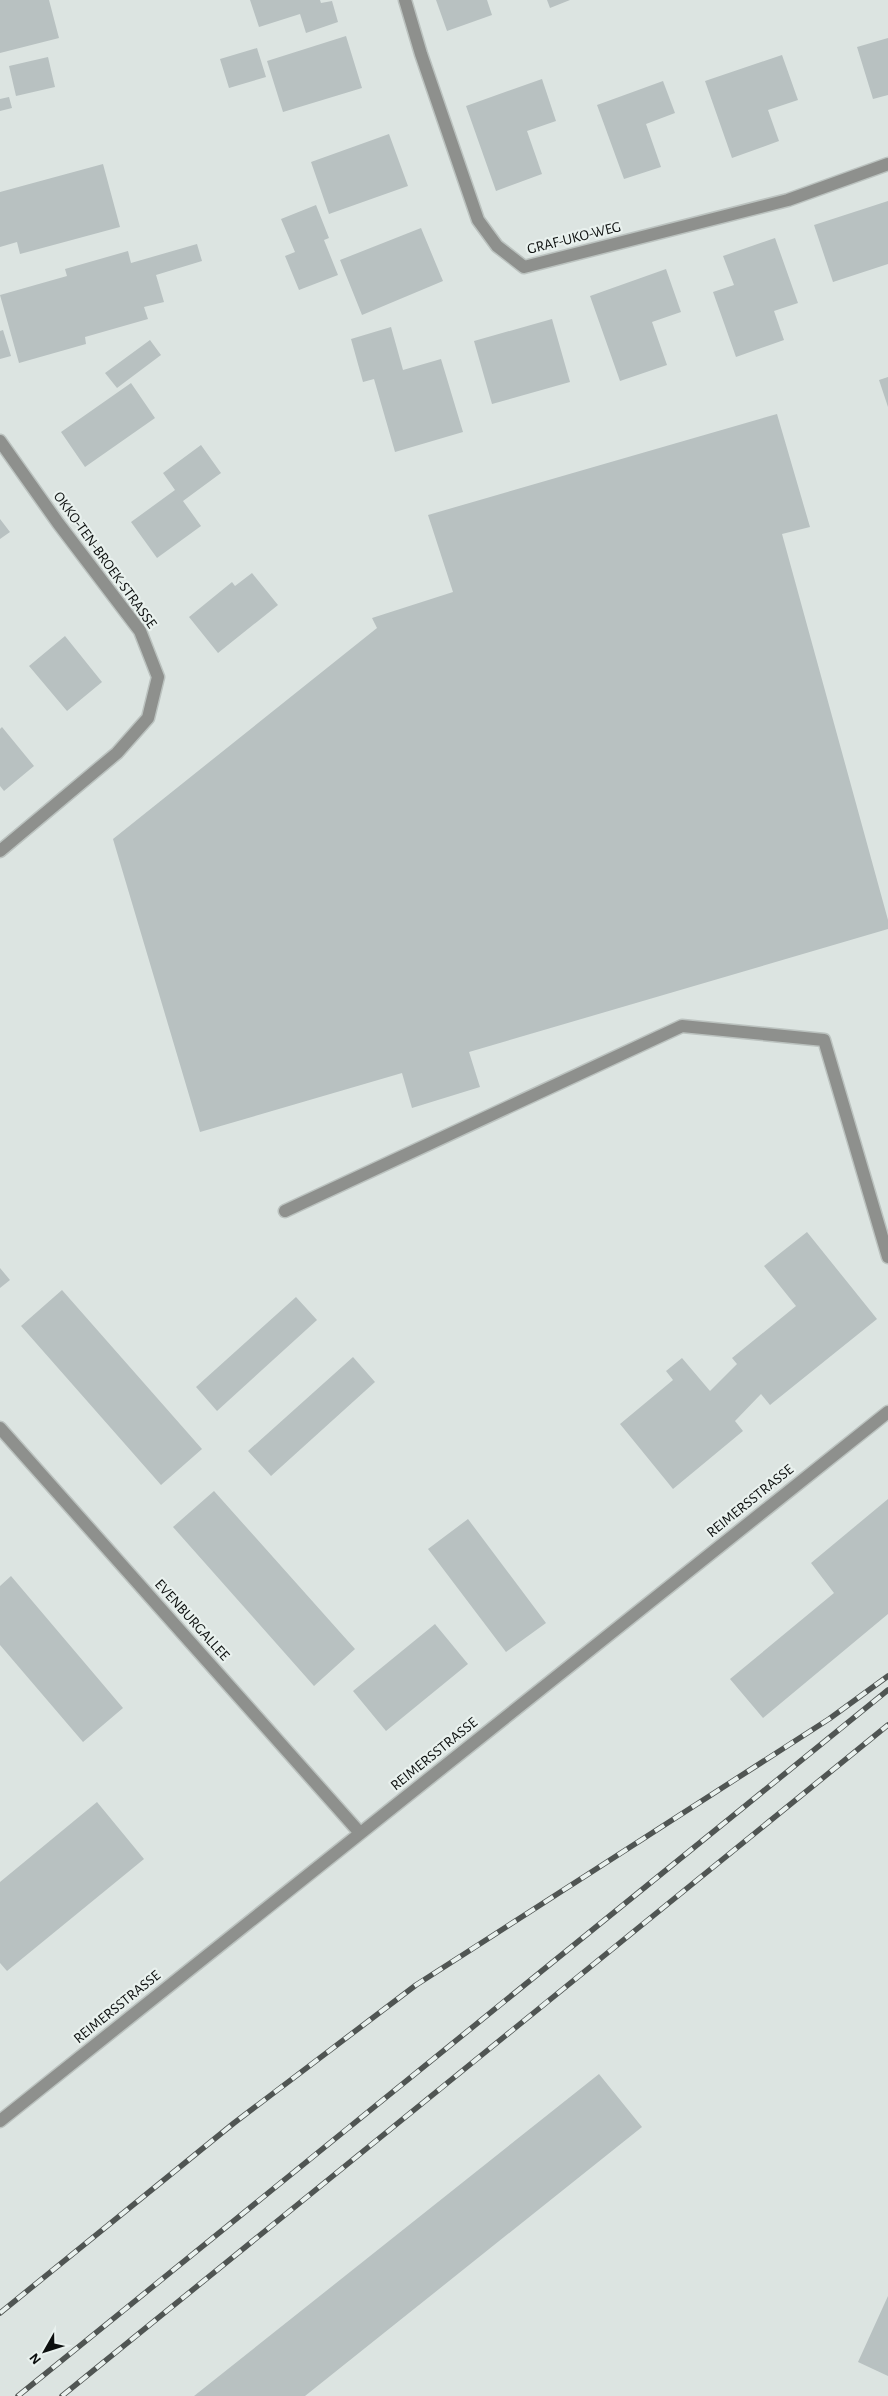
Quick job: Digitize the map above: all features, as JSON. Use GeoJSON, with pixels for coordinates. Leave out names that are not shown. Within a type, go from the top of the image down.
{"type":"FeatureCollection","features":[{"type":"Feature","properties":{"kind":"street","name":"GRAF-UKO-WEG"},"geometry":{"type":"LineString","coordinates":[[405,0],[421,54],[478,220],[497,246],[524,267],[788,200],[888,164]]}},
{"type":"Feature","properties":{"kind":"street","name":"OKKO-TEN-BROEK-STRASSE"},"geometry":{"type":"LineString","coordinates":[[0,441],[58,523],[140,631],[158,678],[148,718],[117,753],[0,851]]}},
{"type":"Feature","properties":{"kind":"street"},"geometry":{"type":"LineString","coordinates":[[285,1211],[682,1026],[824,1040],[888,1257]]}},
{"type":"Feature","properties":{"kind":"street","name":"REIMERSSTRASSE"},"geometry":{"type":"LineString","coordinates":[[0,2122],[888,1412]]}},
{"type":"Feature","properties":{"kind":"street","name":"EVENBURGALLEE"},"geometry":{"type":"LineString","coordinates":[[0,1428],[360,1833]]}},
{"type":"Feature","properties":{"kind":"building"},"geometry":{"type":"Polygon","coordinates":[[[0,0],[49,0],[59,38],[0,53],[0,0]]]}},
{"type":"Feature","properties":{"kind":"building"},"geometry":{"type":"Polygon","coordinates":[[[250,0],[320,0],[321,3],[332,1],[338,22],[306,33],[300,14],[259,27],[250,0]]]}},
{"type":"Feature","properties":{"kind":"building"},"geometry":{"type":"Polygon","coordinates":[[[436,0],[487,0],[492,15],[447,31],[436,0]]]}},
{"type":"Feature","properties":{"kind":"building"},"geometry":{"type":"Polygon","coordinates":[[[547,0],[570,0],[550,8],[547,0]]]}},
{"type":"Feature","properties":{"kind":"building"},"geometry":{"type":"Polygon","coordinates":[[[346,36],[362,88],[283,112],[267,61],[346,36]]]}},
{"type":"Feature","properties":{"kind":"building"},"geometry":{"type":"Polygon","coordinates":[[[888,38],[888,95],[873,99],[857,47],[888,38]]]}},
{"type":"Feature","properties":{"kind":"building"},"geometry":{"type":"Polygon","coordinates":[[[257,48],[266,77],[229,88],[220,59],[257,48]]]}},
{"type":"Feature","properties":{"kind":"building"},"geometry":{"type":"Polygon","coordinates":[[[782,55],[798,100],[768,110],[779,141],[732,158],[705,81],[782,55]]]}},
{"type":"Feature","properties":{"kind":"building"},"geometry":{"type":"Polygon","coordinates":[[[48,57],[55,87],[16,96],[9,66],[48,57]]]}},
{"type":"Feature","properties":{"kind":"building"},"geometry":{"type":"Polygon","coordinates":[[[542,79],[556,121],[527,131],[542,174],[496,191],[466,106],[542,79]]]}},
{"type":"Feature","properties":{"kind":"building"},"geometry":{"type":"Polygon","coordinates":[[[663,81],[675,113],[646,124],[661,167],[624,179],[597,105],[663,81]]]}},
{"type":"Feature","properties":{"kind":"building"},"geometry":{"type":"Polygon","coordinates":[[[9,97],[12,108],[0,111],[0,99],[9,97]]]}},
{"type":"Feature","properties":{"kind":"building"},"geometry":{"type":"Polygon","coordinates":[[[389,134],[408,186],[329,214],[311,162],[389,134]]]}},
{"type":"Feature","properties":{"kind":"building"},"geometry":{"type":"Polygon","coordinates":[[[103,164],[120,227],[20,254],[17,242],[0,247],[0,192],[103,164]]]}},
{"type":"Feature","properties":{"kind":"building"},"geometry":{"type":"Polygon","coordinates":[[[888,201],[888,264],[833,282],[814,225],[888,201]]]}},
{"type":"Feature","properties":{"kind":"building"},"geometry":{"type":"Polygon","coordinates":[[[316,205],[329,238],[324,240],[338,275],[299,290],[285,256],[295,252],[281,219],[316,205]]]}},
{"type":"Feature","properties":{"kind":"building"},"geometry":{"type":"Polygon","coordinates":[[[421,228],[443,281],[362,315],[340,260],[421,228]]]}},
{"type":"Feature","properties":{"kind":"building"},"geometry":{"type":"Polygon","coordinates":[[[775,238],[798,303],[774,311],[784,340],[736,357],[713,292],[734,285],[723,256],[775,238]]]}},
{"type":"Feature","properties":{"kind":"building"},"geometry":{"type":"Polygon","coordinates":[[[197,244],[202,261],[156,275],[164,302],[144,307],[148,319],[85,337],[86,344],[19,363],[0,295],[67,276],[65,269],[128,251],[131,263],[197,244]]]}},
{"type":"Feature","properties":{"kind":"building"},"geometry":{"type":"Polygon","coordinates":[[[666,269],[681,312],[652,322],[667,365],[620,381],[590,296],[666,269]]]}},
{"type":"Feature","properties":{"kind":"building"},"geometry":{"type":"Polygon","coordinates":[[[552,319],[570,382],[492,404],[474,341],[552,319]]]}},
{"type":"Feature","properties":{"kind":"building"},"geometry":{"type":"Polygon","coordinates":[[[391,327],[403,370],[441,359],[463,432],[395,452],[374,379],[363,382],[351,339],[391,327]]]}},
{"type":"Feature","properties":{"kind":"building"},"geometry":{"type":"Polygon","coordinates":[[[3,330],[11,356],[0,359],[0,331],[3,330]]]}},
{"type":"Feature","properties":{"kind":"building"},"geometry":{"type":"Polygon","coordinates":[[[150,340],[161,355],[117,388],[105,373],[150,340]]]}},
{"type":"Feature","properties":{"kind":"building"},"geometry":{"type":"Polygon","coordinates":[[[888,377],[888,407],[879,380],[888,377]]]}},
{"type":"Feature","properties":{"kind":"building"},"geometry":{"type":"Polygon","coordinates":[[[131,383],[155,418],[85,467],[61,432],[131,383]]]}},
{"type":"Feature","properties":{"kind":"building"},"geometry":{"type":"Polygon","coordinates":[[[777,414],[810,527],[782,534],[888,920],[888,929],[469,1052],[480,1087],[412,1108],[402,1073],[200,1132],[113,839],[377,628],[372,618],[453,592],[428,515],[777,414]]]}},
{"type":"Feature","properties":{"kind":"building"},"geometry":{"type":"Polygon","coordinates":[[[201,445],[221,473],[183,501],[201,526],[157,558],[131,522],[175,490],[163,473],[201,445]]]}},
{"type":"Feature","properties":{"kind":"building"},"geometry":{"type":"Polygon","coordinates":[[[0,519],[10,532],[0,539],[0,519]]]}},
{"type":"Feature","properties":{"kind":"building"},"geometry":{"type":"Polygon","coordinates":[[[252,573],[278,605],[218,653],[189,617],[232,582],[235,586],[252,573]]]}},
{"type":"Feature","properties":{"kind":"building"},"geometry":{"type":"Polygon","coordinates":[[[65,636],[102,682],[67,711],[29,666],[65,636]]]}},
{"type":"Feature","properties":{"kind":"building"},"geometry":{"type":"Polygon","coordinates":[[[2,727],[34,766],[4,791],[0,786],[0,729],[2,727]]]}},
{"type":"Feature","properties":{"kind":"building"},"geometry":{"type":"Polygon","coordinates":[[[807,1232],[877,1319],[770,1405],[761,1394],[735,1421],[743,1431],[673,1489],[620,1424],[673,1380],[666,1371],[682,1358],[710,1391],[737,1364],[732,1358],[796,1306],[764,1266],[807,1232]]]}},
{"type":"Feature","properties":{"kind":"building"},"geometry":{"type":"Polygon","coordinates":[[[0,1268],[10,1280],[0,1288],[0,1268]]]}},
{"type":"Feature","properties":{"kind":"building"},"geometry":{"type":"Polygon","coordinates":[[[62,1290],[202,1449],[161,1485],[21,1326],[62,1290]]]}},
{"type":"Feature","properties":{"kind":"building"},"geometry":{"type":"Polygon","coordinates":[[[296,1297],[317,1320],[217,1411],[196,1387],[296,1297]]]}},
{"type":"Feature","properties":{"kind":"building"},"geometry":{"type":"Polygon","coordinates":[[[353,1357],[375,1382],[271,1476],[248,1451],[353,1357]]]}},
{"type":"Feature","properties":{"kind":"building"},"geometry":{"type":"Polygon","coordinates":[[[214,1491],[355,1649],[314,1686],[173,1527],[214,1491]]]}},
{"type":"Feature","properties":{"kind":"building"},"geometry":{"type":"Polygon","coordinates":[[[888,1499],[888,1614],[763,1718],[730,1679],[834,1593],[811,1563],[888,1499]]]}},
{"type":"Feature","properties":{"kind":"building"},"geometry":{"type":"Polygon","coordinates":[[[468,1519],[546,1623],[506,1652],[428,1549],[468,1519]]]}},
{"type":"Feature","properties":{"kind":"building"},"geometry":{"type":"Polygon","coordinates":[[[11,1576],[123,1708],[83,1742],[0,1645],[0,1586],[11,1576]]]}},
{"type":"Feature","properties":{"kind":"building"},"geometry":{"type":"Polygon","coordinates":[[[435,1624],[468,1664],[386,1731],[353,1691],[435,1624]]]}},
{"type":"Feature","properties":{"kind":"building"},"geometry":{"type":"Polygon","coordinates":[[[97,1802],[144,1859],[7,1971],[0,1963],[0,1882],[97,1802]]]}},
{"type":"Feature","properties":{"kind":"building"},"geometry":{"type":"Polygon","coordinates":[[[599,2074],[642,2127],[305,2396],[194,2396],[599,2074]]]}},
{"type":"Feature","properties":{"kind":"building"},"geometry":{"type":"Polygon","coordinates":[[[888,2296],[888,2376],[858,2362],[888,2296]]]}},
{"type":"Feature","properties":{"kind":"railway"},"geometry":{"type":"LineString","coordinates":[[0,2313],[234,2123],[416,1985],[829,1719],[888,1676]]}},
{"type":"Feature","properties":{"kind":"railway"},"geometry":{"type":"LineString","coordinates":[[18,2396],[888,1690]]}},
{"type":"Feature","properties":{"kind":"railway"},"geometry":{"type":"LineString","coordinates":[[62,2396],[888,1725]]}}]}
